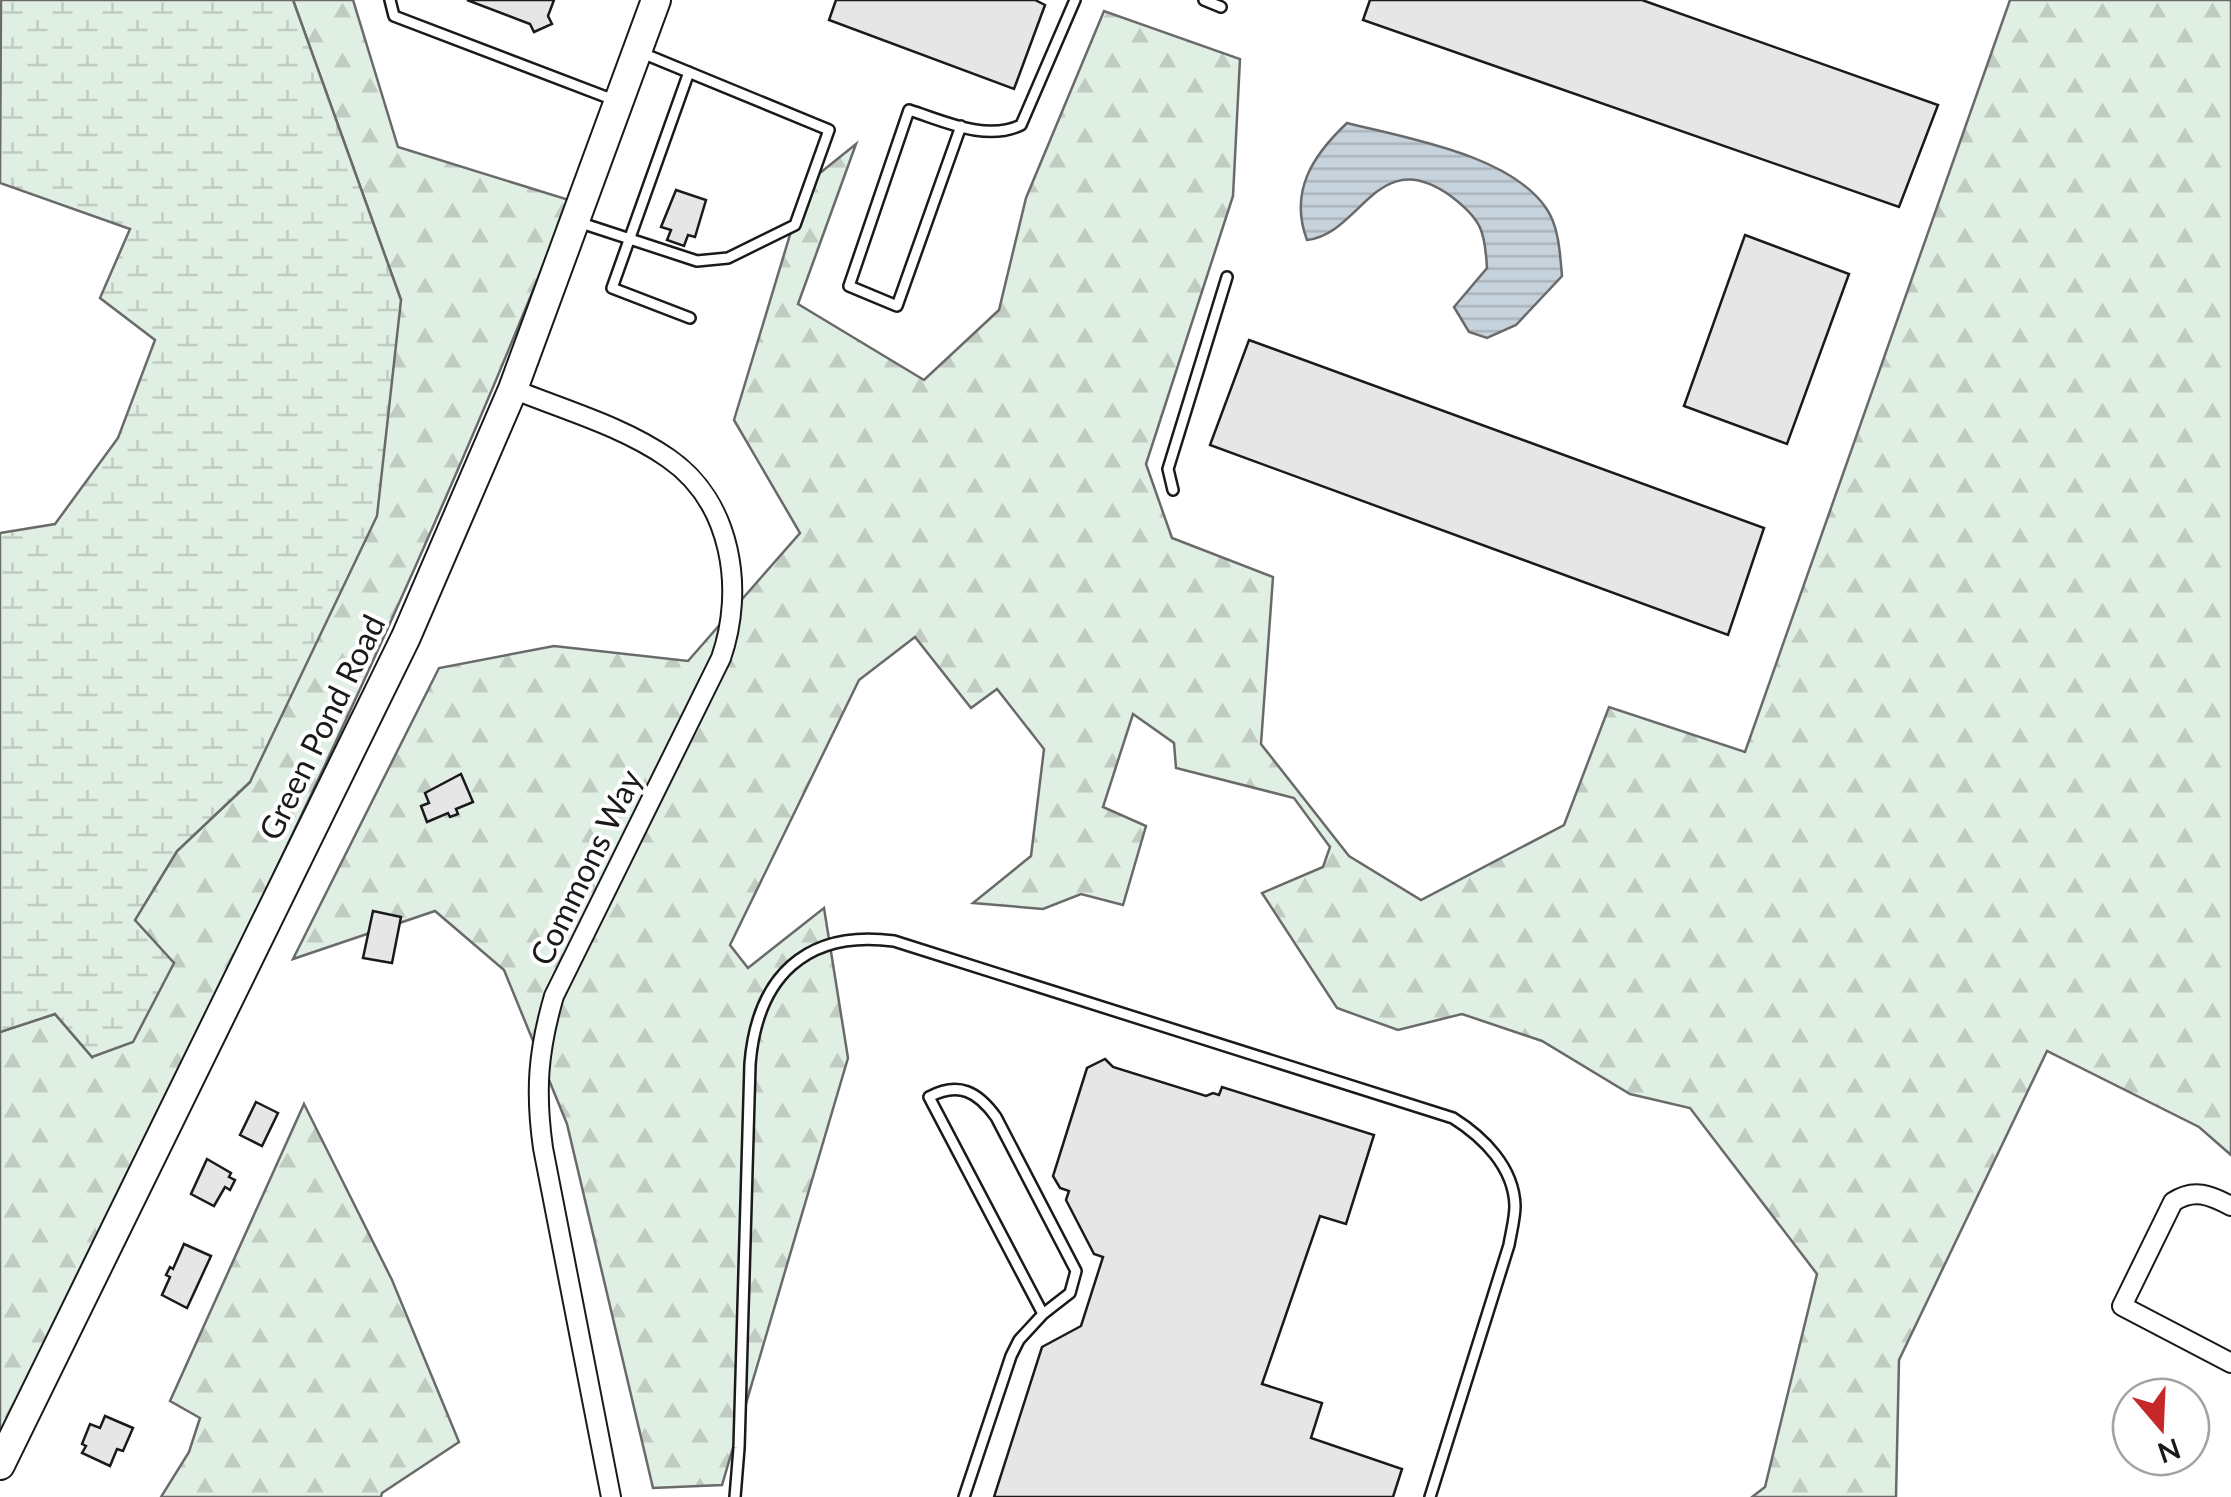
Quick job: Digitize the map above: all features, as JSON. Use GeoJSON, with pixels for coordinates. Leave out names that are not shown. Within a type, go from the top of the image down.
{"type":"FeatureCollection","features":[{"type":"Feature","properties":{"kind":"main road","name":"Green Pond Road"},"geometry":{"type":"LineString","coordinates":[[0,1465],[406,637],[513,389],[656,0]]}},
{"type":"Feature","properties":{"kind":"street","name":"Commons Way"},"geometry":{"type":"LineString","coordinates":[[513,389],[641,441],[670,459],[692,478],[732,556],[730,634],[721,658],[554,996],[538,1056],[537,1105],[542,1148],[611,1497]]}},
{"type":"Feature","properties":{"kind":"street"},"geometry":{"type":"LineString","coordinates":[[2231,1206],[2209,1195],[2187,1193],[2173,1202],[2122,1306],[2231,1363]]}},
{"type":"Feature","properties":{"kind":"lane"},"geometry":{"type":"LineString","coordinates":[[390,0],[394,16],[617,101]]}},
{"type":"Feature","properties":{"kind":"lane"},"geometry":{"type":"LineString","coordinates":[[961,126],[897,306],[849,286],[909,110],[1004,134],[1021,125],[1075,0]]}},
{"type":"Feature","properties":{"kind":"lane"},"geometry":{"type":"LineString","coordinates":[[1204,0],[1221,7]]}},
{"type":"Feature","properties":{"kind":"lane"},"geometry":{"type":"LineString","coordinates":[[575,221],[697,261],[728,258],[796,225],[829,130],[637,51]]}},
{"type":"Feature","properties":{"kind":"lane"},"geometry":{"type":"LineString","coordinates":[[689,72],[612,288],[690,318]]}},
{"type":"Feature","properties":{"kind":"lane"},"geometry":{"type":"LineString","coordinates":[[1173,490],[1168,469],[1228,277]]}},
{"type":"Feature","properties":{"kind":"lane"},"geometry":{"type":"LineString","coordinates":[[735,1497],[740,1448],[750,1064],[756,1024],[775,982],[788,968],[828,944],[870,938],[894,942],[1453,1118],[1479,1134],[1512,1186],[1515,1207],[1509,1245],[1430,1497]]}},
{"type":"Feature","properties":{"kind":"lane"},"geometry":{"type":"LineString","coordinates":[[964,1497],[1011,1356],[1019,1340],[1043,1314],[1070,1293],[1076,1272],[1006,1134],[985,1101],[968,1090],[950,1088],[929,1097],[1043,1314]]}},
{"type":"Feature","properties":{"kind":"green space"},"geometry":{"type":"Polygon","coordinates":[[[1,0],[293,0],[401,300],[377,516],[250,782],[177,851],[135,920],[174,963],[133,1042],[92,1057],[55,1014],[0,1032],[0,533],[55,524],[118,438],[155,340],[100,298],[130,229],[0,183],[1,0]]]}},
{"type":"Feature","properties":{"kind":"green space"},"geometry":{"type":"Polygon","coordinates":[[[293,0],[353,0],[398,147],[569,200],[369,670],[0,1438],[0,1032],[55,1014],[92,1057],[134,921],[177,851],[250,782],[401,300],[293,0]]]}},
{"type":"Feature","properties":{"kind":"green space"},"geometry":{"type":"Polygon","coordinates":[[[2010,0],[2231,0],[2231,1155],[2199,1127],[2047,1051],[1899,1360],[1896,1497],[1752,1497],[1765,1487],[1817,1274],[1690,1108],[1630,1094],[1542,1041],[1462,1014],[1398,1030],[1337,1008],[1262,893],[1323,867],[1330,847],[1294,798],[1176,768],[1174,743],[1133,714],[1103,807],[1146,826],[1123,905],[1081,894],[1043,909],[973,903],[1031,856],[1044,749],[997,689],[971,708],[915,637],[859,680],[730,945],[748,968],[824,908],[848,1058],[722,1485],[653,1488],[567,1124],[504,970],[435,911],[293,959],[439,668],[554,646],[688,661],[800,533],[734,420],[805,185],[856,144],[798,304],[924,380],[999,310],[1026,198],[1104,11],[1240,59],[1233,196],[1146,464],[1172,538],[1273,577],[1261,744],[1349,856],[1421,900],[1564,825],[1609,707],[1745,752],[2010,0]]]}},
{"type":"Feature","properties":{"kind":"green space"},"geometry":{"type":"Polygon","coordinates":[[[304,1104],[392,1280],[459,1442],[381,1497],[161,1497],[189,1452],[200,1418],[170,1401],[304,1104]]]}},
{"type":"Feature","properties":{"kind":"shaded area"},"geometry":{"type":"Polygon","coordinates":[[[1347,123],[1455,151],[1508,174],[1530,190],[1554,223],[1562,276],[1516,325],[1487,338],[1469,332],[1454,307],[1487,268],[1480,228],[1452,197],[1426,183],[1405,180],[1388,185],[1326,234],[1307,240],[1301,206],[1307,176],[1323,148],[1347,123]]]}},
{"type":"Feature","properties":{"kind":"building"},"geometry":{"type":"Polygon","coordinates":[[[467,0],[554,0],[548,16],[552,24],[534,32],[530,24],[467,0]]]}},
{"type":"Feature","properties":{"kind":"building"},"geometry":{"type":"Polygon","coordinates":[[[836,0],[1035,0],[1045,5],[1014,89],[829,20],[836,0]]]}},
{"type":"Feature","properties":{"kind":"building"},"geometry":{"type":"Polygon","coordinates":[[[1370,0],[1642,0],[1938,105],[1899,207],[1363,20],[1370,0]]]}},
{"type":"Feature","properties":{"kind":"building"},"geometry":{"type":"Polygon","coordinates":[[[676,190],[706,200],[695,237],[688,235],[684,246],[667,240],[671,230],[661,227],[676,190]]]}},
{"type":"Feature","properties":{"kind":"building"},"geometry":{"type":"Polygon","coordinates":[[[1745,235],[1849,274],[1787,444],[1684,406],[1745,235]]]}},
{"type":"Feature","properties":{"kind":"building"},"geometry":{"type":"Polygon","coordinates":[[[1249,340],[1764,528],[1728,635],[1210,445],[1249,340]]]}},
{"type":"Feature","properties":{"kind":"building"},"geometry":{"type":"Polygon","coordinates":[[[461,774],[473,802],[456,809],[458,814],[450,817],[448,813],[427,822],[421,806],[429,803],[425,793],[461,774]]]}},
{"type":"Feature","properties":{"kind":"building"},"geometry":{"type":"Polygon","coordinates":[[[373,911],[401,917],[392,963],[363,958],[373,911]]]}},
{"type":"Feature","properties":{"kind":"building"},"geometry":{"type":"Polygon","coordinates":[[[1105,1059],[1113,1067],[1206,1096],[1219,1095],[1222,1087],[1374,1135],[1346,1224],[1320,1216],[1262,1384],[1322,1403],[1311,1438],[1402,1469],[1393,1497],[994,1497],[1042,1347],[1081,1326],[1103,1257],[1094,1254],[1066,1200],[1069,1191],[1060,1188],[1053,1176],[1087,1068],[1105,1059]]]}},
{"type":"Feature","properties":{"kind":"building"},"geometry":{"type":"Polygon","coordinates":[[[256,1102],[278,1113],[262,1146],[240,1135],[256,1102]]]}},
{"type":"Feature","properties":{"kind":"building"},"geometry":{"type":"Polygon","coordinates":[[[207,1159],[231,1173],[229,1177],[235,1180],[230,1190],[225,1187],[214,1206],[191,1194],[207,1159]]]}},
{"type":"Feature","properties":{"kind":"building"},"geometry":{"type":"Polygon","coordinates":[[[184,1244],[211,1256],[187,1308],[162,1295],[170,1277],[166,1275],[170,1267],[173,1269],[184,1244]]]}},
{"type":"Feature","properties":{"kind":"building"},"geometry":{"type":"Polygon","coordinates":[[[105,1416],[133,1428],[123,1451],[117,1449],[110,1466],[82,1453],[90,1424],[100,1428],[105,1416]]]}}]}
